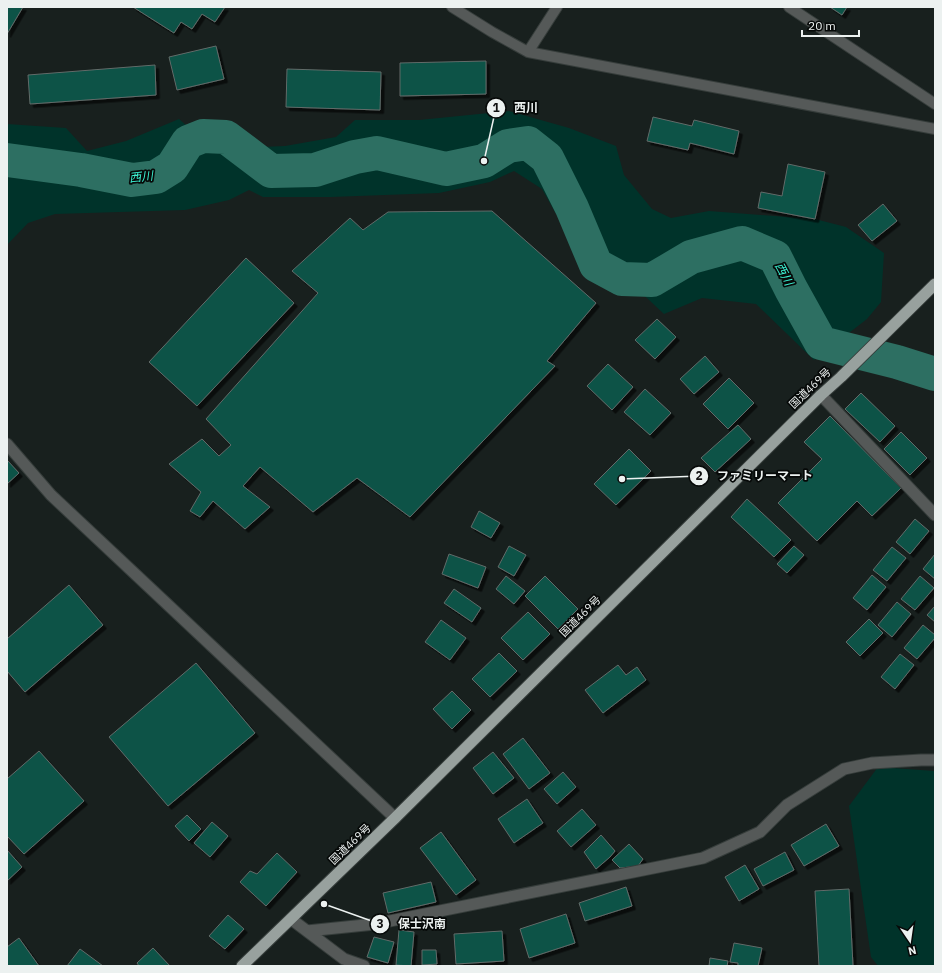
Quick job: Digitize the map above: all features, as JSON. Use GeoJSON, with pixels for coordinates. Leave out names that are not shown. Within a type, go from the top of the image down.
{"type":"FeatureCollection","features":[{"type":"Feature","properties":{"kind":"highway","name":"国道469号"},"geometry":{"type":"LineString","coordinates":[[242,966],[395,818],[821,395],[935,284]]}},
{"type":"Feature","properties":{"kind":"street"},"geometry":{"type":"LineString","coordinates":[[821,395],[935,515]]}},
{"type":"Feature","properties":{"kind":"street"},"geometry":{"type":"LineString","coordinates":[[7,444],[51,495],[395,818]]}},
{"type":"Feature","properties":{"kind":"street"},"geometry":{"type":"LineString","coordinates":[[307,931],[375,924],[703,858],[760,832],[787,805],[844,769],[872,763],[935,760]]}},
{"type":"Feature","properties":{"kind":"street"},"geometry":{"type":"LineString","coordinates":[[291,919],[344,959],[364,966]]}},
{"type":"Feature","properties":{"kind":"lane"},"geometry":{"type":"LineString","coordinates":[[452,7],[528,52],[935,129]]}},
{"type":"Feature","properties":{"kind":"lane"},"geometry":{"type":"LineString","coordinates":[[528,52],[557,7]]}},
{"type":"Feature","properties":{"kind":"lane"},"geometry":{"type":"LineString","coordinates":[[789,7],[935,104]]}},
{"type":"Feature","properties":{"kind":"green space"},"geometry":{"type":"Polygon","coordinates":[[[509,111],[569,128],[616,146],[624,175],[652,209],[671,218],[709,211],[815,219],[846,227],[884,253],[881,302],[867,319],[814,360],[756,304],[702,298],[664,314],[555,212],[542,189],[514,171],[490,182],[439,193],[331,197],[263,197],[249,190],[229,200],[185,210],[55,214],[28,223],[7,245],[7,124],[66,128],[87,151],[126,141],[179,119],[213,149],[285,146],[336,137],[355,120],[419,120],[509,111]]]}},
{"type":"Feature","properties":{"kind":"green space"},"geometry":{"type":"Polygon","coordinates":[[[878,767],[935,771],[935,966],[878,966],[871,957],[849,806],[878,767]]]}},
{"type":"Feature","properties":{"kind":"building"},"geometry":{"type":"Polygon","coordinates":[[[7,7],[23,7],[7,34],[7,7]]]}},
{"type":"Feature","properties":{"kind":"building"},"geometry":{"type":"Polygon","coordinates":[[[133,7],[225,7],[215,22],[202,14],[192,29],[181,22],[174,33],[133,7]]]}},
{"type":"Feature","properties":{"kind":"building"},"geometry":{"type":"Polygon","coordinates":[[[830,7],[847,7],[842,15],[830,7]]]}},
{"type":"Feature","properties":{"kind":"building"},"geometry":{"type":"Polygon","coordinates":[[[216,46],[224,79],[177,90],[169,57],[216,46]]]}},
{"type":"Feature","properties":{"kind":"building"},"geometry":{"type":"Polygon","coordinates":[[[486,61],[486,94],[400,96],[400,63],[486,61]]]}},
{"type":"Feature","properties":{"kind":"building"},"geometry":{"type":"Polygon","coordinates":[[[155,65],[156,95],[30,104],[28,75],[155,65]]]}},
{"type":"Feature","properties":{"kind":"building"},"geometry":{"type":"Polygon","coordinates":[[[287,69],[381,72],[380,110],[286,107],[287,69]]]}},
{"type":"Feature","properties":{"kind":"building"},"geometry":{"type":"Polygon","coordinates":[[[653,117],[692,126],[694,120],[739,131],[734,154],[690,143],[688,150],[647,141],[653,117]]]}},
{"type":"Feature","properties":{"kind":"building"},"geometry":{"type":"Polygon","coordinates":[[[788,164],[825,172],[815,219],[758,208],[761,192],[782,196],[788,164]]]}},
{"type":"Feature","properties":{"kind":"building"},"geometry":{"type":"Polygon","coordinates":[[[883,204],[897,221],[872,241],[858,225],[883,204]]]}},
{"type":"Feature","properties":{"kind":"building"},"geometry":{"type":"Polygon","coordinates":[[[492,211],[596,303],[547,361],[555,366],[410,517],[357,478],[313,512],[260,467],[243,486],[270,507],[245,529],[213,501],[200,517],[190,511],[201,492],[169,464],[202,439],[219,456],[231,445],[206,419],[318,293],[292,271],[350,218],[363,230],[388,212],[492,211]]]}},
{"type":"Feature","properties":{"kind":"building"},"geometry":{"type":"Polygon","coordinates":[[[246,258],[294,303],[197,406],[149,362],[246,258]]]}},
{"type":"Feature","properties":{"kind":"building"},"geometry":{"type":"Polygon","coordinates":[[[657,319],[676,337],[655,359],[635,340],[657,319]]]}},
{"type":"Feature","properties":{"kind":"building"},"geometry":{"type":"Polygon","coordinates":[[[705,356],[719,372],[694,394],[680,379],[705,356]]]}},
{"type":"Feature","properties":{"kind":"building"},"geometry":{"type":"Polygon","coordinates":[[[608,364],[633,387],[612,410],[587,386],[608,364]]]}},
{"type":"Feature","properties":{"kind":"building"},"geometry":{"type":"Polygon","coordinates":[[[729,378],[754,403],[728,429],[703,404],[729,378]]]}},
{"type":"Feature","properties":{"kind":"building"},"geometry":{"type":"Polygon","coordinates":[[[645,389],[671,413],[650,435],[624,412],[645,389]]]}},
{"type":"Feature","properties":{"kind":"building"},"geometry":{"type":"Polygon","coordinates":[[[861,393],[895,426],[880,442],[845,409],[861,393]]]}},
{"type":"Feature","properties":{"kind":"building"},"geometry":{"type":"Polygon","coordinates":[[[830,416],[901,488],[872,516],[857,501],[817,541],[778,503],[822,459],[804,442],[830,416]]]}},
{"type":"Feature","properties":{"kind":"building"},"geometry":{"type":"Polygon","coordinates":[[[738,425],[751,439],[715,472],[701,458],[738,425]]]}},
{"type":"Feature","properties":{"kind":"building"},"geometry":{"type":"Polygon","coordinates":[[[901,432],[927,458],[910,475],[884,449],[901,432]]]}},
{"type":"Feature","properties":{"kind":"building"},"geometry":{"type":"Polygon","coordinates":[[[629,449],[651,471],[616,505],[594,484],[629,449]]]}},
{"type":"Feature","properties":{"kind":"building"},"geometry":{"type":"Polygon","coordinates":[[[7,460],[19,473],[7,484],[7,460]]]}},
{"type":"Feature","properties":{"kind":"building"},"geometry":{"type":"Polygon","coordinates":[[[747,499],[791,540],[774,557],[731,517],[747,499]]]}},
{"type":"Feature","properties":{"kind":"building"},"geometry":{"type":"Polygon","coordinates":[[[479,511],[500,523],[491,538],[471,527],[479,511]]]}},
{"type":"Feature","properties":{"kind":"building"},"geometry":{"type":"Polygon","coordinates":[[[915,519],[929,531],[910,554],[896,542],[915,519]]]}},
{"type":"Feature","properties":{"kind":"building"},"geometry":{"type":"Polygon","coordinates":[[[509,546],[526,555],[514,576],[498,567],[509,546]]]}},
{"type":"Feature","properties":{"kind":"building"},"geometry":{"type":"Polygon","coordinates":[[[794,546],[804,555],[787,573],[777,564],[794,546]]]}},
{"type":"Feature","properties":{"kind":"building"},"geometry":{"type":"Polygon","coordinates":[[[892,547],[906,558],[887,581],[873,570],[892,547]]]}},
{"type":"Feature","properties":{"kind":"building"},"geometry":{"type":"Polygon","coordinates":[[[449,554],[486,567],[478,588],[442,574],[449,554]]]}},
{"type":"Feature","properties":{"kind":"building"},"geometry":{"type":"Polygon","coordinates":[[[935,554],[935,579],[923,569],[935,554]]]}},
{"type":"Feature","properties":{"kind":"building"},"geometry":{"type":"Polygon","coordinates":[[[872,575],[886,587],[867,610],[853,598],[872,575]]]}},
{"type":"Feature","properties":{"kind":"building"},"geometry":{"type":"Polygon","coordinates":[[[506,576],[525,591],[514,604],[496,589],[506,576]]]}},
{"type":"Feature","properties":{"kind":"building"},"geometry":{"type":"Polygon","coordinates":[[[545,576],[578,609],[558,629],[525,596],[545,576]]]}},
{"type":"Feature","properties":{"kind":"building"},"geometry":{"type":"Polygon","coordinates":[[[920,576],[934,588],[915,610],[901,599],[920,576]]]}},
{"type":"Feature","properties":{"kind":"building"},"geometry":{"type":"Polygon","coordinates":[[[69,585],[103,625],[25,692],[7,671],[7,639],[69,585]]]}},
{"type":"Feature","properties":{"kind":"building"},"geometry":{"type":"Polygon","coordinates":[[[454,589],[481,608],[472,622],[444,603],[454,589]]]}},
{"type":"Feature","properties":{"kind":"building"},"geometry":{"type":"Polygon","coordinates":[[[897,602],[911,614],[892,637],[878,625],[897,602]]]}},
{"type":"Feature","properties":{"kind":"building"},"geometry":{"type":"Polygon","coordinates":[[[935,606],[935,622],[927,615],[935,606]]]}},
{"type":"Feature","properties":{"kind":"building"},"geometry":{"type":"Polygon","coordinates":[[[528,612],[550,634],[523,660],[501,638],[528,612]]]}},
{"type":"Feature","properties":{"kind":"building"},"geometry":{"type":"Polygon","coordinates":[[[869,619],[883,633],[860,656],[846,642],[869,619]]]}},
{"type":"Feature","properties":{"kind":"building"},"geometry":{"type":"Polygon","coordinates":[[[441,620],[466,638],[450,660],[425,642],[441,620]]]}},
{"type":"Feature","properties":{"kind":"building"},"geometry":{"type":"Polygon","coordinates":[[[923,625],[935,635],[935,638],[917,659],[904,648],[923,625]]]}},
{"type":"Feature","properties":{"kind":"building"},"geometry":{"type":"Polygon","coordinates":[[[499,653],[517,671],[490,697],[472,679],[499,653]]]}},
{"type":"Feature","properties":{"kind":"building"},"geometry":{"type":"Polygon","coordinates":[[[900,654],[914,665],[895,689],[881,677],[900,654]]]}},
{"type":"Feature","properties":{"kind":"building"},"geometry":{"type":"Polygon","coordinates":[[[196,663],[255,733],[168,806],[109,737],[196,663]]]}},
{"type":"Feature","properties":{"kind":"building"},"geometry":{"type":"Polygon","coordinates":[[[618,665],[626,675],[637,667],[646,680],[603,713],[585,690],[618,665]]]}},
{"type":"Feature","properties":{"kind":"building"},"geometry":{"type":"Polygon","coordinates":[[[452,691],[471,710],[452,729],[433,709],[452,691]]]}},
{"type":"Feature","properties":{"kind":"building"},"geometry":{"type":"Polygon","coordinates":[[[523,738],[550,773],[529,789],[503,754],[523,738]]]}},
{"type":"Feature","properties":{"kind":"building"},"geometry":{"type":"Polygon","coordinates":[[[39,751],[84,801],[24,854],[7,836],[7,779],[39,751]]]}},
{"type":"Feature","properties":{"kind":"building"},"geometry":{"type":"Polygon","coordinates":[[[493,752],[514,778],[493,794],[473,768],[493,752]]]}},
{"type":"Feature","properties":{"kind":"building"},"geometry":{"type":"Polygon","coordinates":[[[563,772],[576,787],[557,804],[544,789],[563,772]]]}},
{"type":"Feature","properties":{"kind":"building"},"geometry":{"type":"Polygon","coordinates":[[[527,799],[543,823],[514,843],[498,819],[527,799]]]}},
{"type":"Feature","properties":{"kind":"building"},"geometry":{"type":"Polygon","coordinates":[[[582,809],[596,825],[571,847],[557,831],[582,809]]]}},
{"type":"Feature","properties":{"kind":"building"},"geometry":{"type":"Polygon","coordinates":[[[187,815],[201,829],[189,841],[175,826],[187,815]]]}},
{"type":"Feature","properties":{"kind":"building"},"geometry":{"type":"Polygon","coordinates":[[[212,822],[228,836],[210,857],[194,843],[212,822]]]}},
{"type":"Feature","properties":{"kind":"building"},"geometry":{"type":"Polygon","coordinates":[[[826,824],[839,846],[804,866],[791,845],[826,824]]]}},
{"type":"Feature","properties":{"kind":"building"},"geometry":{"type":"Polygon","coordinates":[[[441,832],[476,880],[456,895],[420,848],[441,832]]]}},
{"type":"Feature","properties":{"kind":"building"},"geometry":{"type":"Polygon","coordinates":[[[601,835],[615,851],[596,869],[584,852],[601,835]]]}},
{"type":"Feature","properties":{"kind":"building"},"geometry":{"type":"Polygon","coordinates":[[[629,844],[643,859],[638,866],[620,868],[612,860],[629,844]]]}},
{"type":"Feature","properties":{"kind":"building"},"geometry":{"type":"Polygon","coordinates":[[[7,850],[22,867],[7,881],[7,850]]]}},
{"type":"Feature","properties":{"kind":"building"},"geometry":{"type":"Polygon","coordinates":[[[785,852],[794,870],[763,886],[754,869],[785,852]]]}},
{"type":"Feature","properties":{"kind":"building"},"geometry":{"type":"Polygon","coordinates":[[[277,853],[297,872],[266,906],[240,882],[250,871],[257,874],[277,853]]]}},
{"type":"Feature","properties":{"kind":"building"},"geometry":{"type":"Polygon","coordinates":[[[745,865],[759,889],[739,901],[725,877],[745,865]]]}},
{"type":"Feature","properties":{"kind":"building"},"geometry":{"type":"Polygon","coordinates":[[[431,882],[436,902],[388,913],[383,893],[431,882]]]}},
{"type":"Feature","properties":{"kind":"building"},"geometry":{"type":"Polygon","coordinates":[[[626,887],[632,906],[585,921],[579,903],[626,887]]]}},
{"type":"Feature","properties":{"kind":"building"},"geometry":{"type":"Polygon","coordinates":[[[849,889],[853,966],[819,966],[815,891],[849,889]]]}},
{"type":"Feature","properties":{"kind":"building"},"geometry":{"type":"Polygon","coordinates":[[[566,914],[575,943],[529,958],[520,929],[566,914]]]}},
{"type":"Feature","properties":{"kind":"building"},"geometry":{"type":"Polygon","coordinates":[[[228,915],[244,929],[225,949],[209,936],[228,915]]]}},
{"type":"Feature","properties":{"kind":"building"},"geometry":{"type":"Polygon","coordinates":[[[399,930],[414,932],[411,966],[396,965],[399,930]]]}},
{"type":"Feature","properties":{"kind":"building"},"geometry":{"type":"Polygon","coordinates":[[[502,931],[504,961],[456,964],[454,934],[502,931]]]}},
{"type":"Feature","properties":{"kind":"building"},"geometry":{"type":"Polygon","coordinates":[[[374,937],[394,942],[388,963],[367,957],[374,937]]]}},
{"type":"Feature","properties":{"kind":"building"},"geometry":{"type":"Polygon","coordinates":[[[19,938],[39,966],[7,966],[7,947],[19,938]]]}},
{"type":"Feature","properties":{"kind":"building"},"geometry":{"type":"Polygon","coordinates":[[[734,943],[762,948],[758,966],[738,966],[738,963],[730,962],[734,943]]]}},
{"type":"Feature","properties":{"kind":"building"},"geometry":{"type":"Polygon","coordinates":[[[153,948],[170,966],[139,966],[137,963],[153,948]]]}},
{"type":"Feature","properties":{"kind":"building"},"geometry":{"type":"Polygon","coordinates":[[[80,949],[103,966],[67,966],[80,949]]]}},
{"type":"Feature","properties":{"kind":"building"},"geometry":{"type":"Polygon","coordinates":[[[422,950],[436,950],[437,964],[422,965],[422,950]]]}},
{"type":"Feature","properties":{"kind":"building"},"geometry":{"type":"Polygon","coordinates":[[[710,958],[728,961],[727,966],[709,966],[710,958]]]}},
{"type":"Feature","properties":{"kind":"waterway","name":"西川"},"geometry":{"type":"LineString","coordinates":[[7,160],[81,170],[132,180],[156,177],[172,167],[188,142],[203,136],[226,137],[271,171],[315,170],[355,157],[377,153],[446,169],[484,161],[508,146],[528,143],[547,158],[572,208],[596,265],[622,279],[652,280],[691,257],[742,243],[775,257],[821,343],[897,362],[935,374]]}},
{"type":"Feature","properties":{"kind":"place","name":"西川"},"geometry":{"type":"Point","coordinates":[484,161]}},
{"type":"Feature","properties":{"kind":"place","name":"ファミリーマート"},"geometry":{"type":"Point","coordinates":[622,479]}},
{"type":"Feature","properties":{"kind":"place","name":"保士沢南"},"geometry":{"type":"Point","coordinates":[324,904]}}]}
